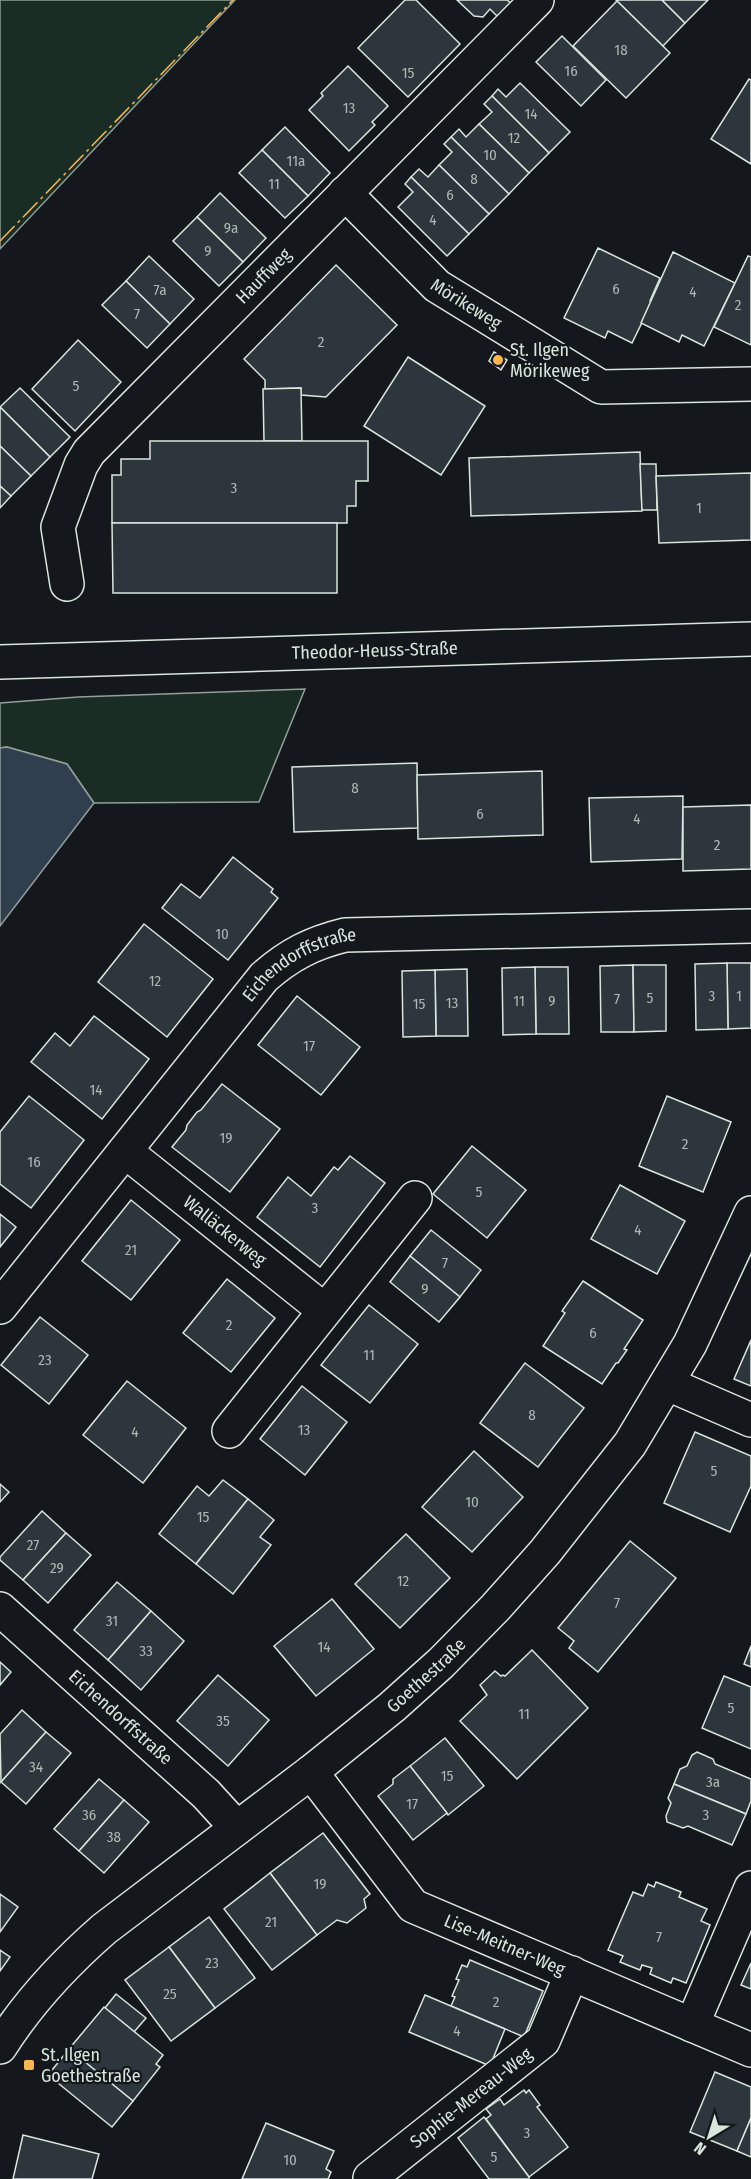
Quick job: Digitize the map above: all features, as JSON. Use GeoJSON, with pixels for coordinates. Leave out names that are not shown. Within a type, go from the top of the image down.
{"type":"FeatureCollection","features":[{"type":"Feature","properties":{"kind":"street","name":"Hauffweg"},"geometry":{"type":"LineString","coordinates":[[67,584],[58,527],[81,465],[89,452],[537,0]]}},
{"type":"Feature","properties":{"kind":"street","name":"Mörikeweg"},"geometry":{"type":"LineString","coordinates":[[345,193],[437,286],[601,387],[751,384]]}},
{"type":"Feature","properties":{"kind":"street","name":"Theodor-Heuss-Straße"},"geometry":{"type":"LineString","coordinates":[[0,662],[751,639]]}},
{"type":"Feature","properties":{"kind":"street","name":"Eichendorffstraße"},"geometry":{"type":"LineString","coordinates":[[0,1307],[264,977],[301,949],[322,940],[345,935],[751,926]]}},
{"type":"Feature","properties":{"kind":"street","name":"Walläckerweg"},"geometry":{"type":"LineString","coordinates":[[125,1151],[324,1310]]}},
{"type":"Feature","properties":{"kind":"street"},"geometry":{"type":"LineString","coordinates":[[229,1431],[415,1198]]}},
{"type":"Feature","properties":{"kind":"street","name":"Goethestraße"},"geometry":{"type":"LineString","coordinates":[[6,2026],[55,1974],[104,1929],[393,1707],[495,1608],[545,1552],[630,1444],[690,1344],[751,1213]]}},
{"type":"Feature","properties":{"kind":"street"},"geometry":{"type":"LineString","coordinates":[[668,1384],[751,1420]]}},
{"type":"Feature","properties":{"kind":"street","name":"Eichendorffstraße"},"geometry":{"type":"LineString","coordinates":[[0,1609],[206,1794],[237,1828]]}},
{"type":"Feature","properties":{"kind":"street","name":"Lise-Meitner-Weg"},"geometry":{"type":"LineString","coordinates":[[311,1772],[413,1906],[751,2050]]}},
{"type":"Feature","properties":{"kind":"street"},"geometry":{"type":"LineString","coordinates":[[692,2025],[751,1888]]}},
{"type":"Feature","properties":{"kind":"street","name":"Sophie-Mereau-Weg"},"geometry":{"type":"LineString","coordinates":[[370,2178],[543,2042],[572,1973]]}},
{"type":"Feature","properties":{"kind":"green space"},"geometry":{"type":"Polygon","coordinates":[[[0,0],[235,0],[0,249],[0,0]]]}},
{"type":"Feature","properties":{"kind":"green space"},"geometry":{"type":"Polygon","coordinates":[[[305,689],[259,802],[94,803],[67,764],[7,747],[0,748],[0,703],[78,697],[305,689]]]}},
{"type":"Feature","properties":{"kind":"water"},"geometry":{"type":"Polygon","coordinates":[[[7,747],[67,764],[94,803],[0,926],[0,748],[7,747]]]}},
{"type":"Feature","properties":{"kind":"building"},"geometry":{"type":"Polygon","coordinates":[[[405,0],[416,0],[460,44],[408,97],[358,48],[405,0]]]}},
{"type":"Feature","properties":{"kind":"building"},"geometry":{"type":"Polygon","coordinates":[[[457,0],[507,0],[511,3],[498,17],[490,9],[483,17],[474,16],[457,0]]]}},
{"type":"Feature","properties":{"kind":"building"},"geometry":{"type":"Polygon","coordinates":[[[616,0],[662,0],[685,23],[663,46],[616,0]]]}},
{"type":"Feature","properties":{"kind":"building"},"geometry":{"type":"Polygon","coordinates":[[[662,0],[708,0],[685,23],[662,0]]]}},
{"type":"Feature","properties":{"kind":"building"},"geometry":{"type":"Polygon","coordinates":[[[617,1],[670,53],[626,98],[573,46],[617,1]]]}},
{"type":"Feature","properties":{"kind":"building"},"geometry":{"type":"Polygon","coordinates":[[[562,36],[606,80],[581,106],[536,62],[562,36]]]}},
{"type":"Feature","properties":{"kind":"building"},"geometry":{"type":"Polygon","coordinates":[[[348,66],[388,106],[372,122],[375,125],[349,151],[309,110],[323,96],[321,93],[348,66]]]}},
{"type":"Feature","properties":{"kind":"building"},"geometry":{"type":"Polygon","coordinates":[[[749,79],[751,80],[751,164],[711,139],[749,79]]]}},
{"type":"Feature","properties":{"kind":"building"},"geometry":{"type":"Polygon","coordinates":[[[520,83],[570,132],[549,153],[492,96],[498,89],[506,97],[520,83]]]}},
{"type":"Feature","properties":{"kind":"building"},"geometry":{"type":"Polygon","coordinates":[[[492,96],[549,153],[529,173],[479,124],[492,112],[484,104],[492,96]]]}},
{"type":"Feature","properties":{"kind":"building"},"geometry":{"type":"Polygon","coordinates":[[[479,124],[529,173],[509,194],[451,137],[459,129],[466,137],[479,124]]]}},
{"type":"Feature","properties":{"kind":"building"},"geometry":{"type":"Polygon","coordinates":[[[285,127],[330,173],[308,196],[262,150],[285,127]]]}},
{"type":"Feature","properties":{"kind":"building"},"geometry":{"type":"Polygon","coordinates":[[[451,137],[509,194],[489,214],[439,165],[452,152],[444,144],[451,137]]]}},
{"type":"Feature","properties":{"kind":"building"},"geometry":{"type":"Polygon","coordinates":[[[262,150],[308,196],[285,218],[239,173],[262,150]]]}},
{"type":"Feature","properties":{"kind":"building"},"geometry":{"type":"Polygon","coordinates":[[[439,165],[489,214],[469,234],[411,177],[419,169],[428,177],[439,165]]]}},
{"type":"Feature","properties":{"kind":"building"},"geometry":{"type":"Polygon","coordinates":[[[411,177],[469,234],[447,256],[398,207],[413,192],[405,184],[411,177]]]}},
{"type":"Feature","properties":{"kind":"building"},"geometry":{"type":"Polygon","coordinates":[[[220,193],[266,238],[243,262],[197,217],[220,193]]]}},
{"type":"Feature","properties":{"kind":"building"},"geometry":{"type":"Polygon","coordinates":[[[197,217],[243,262],[219,286],[173,241],[197,217]]]}},
{"type":"Feature","properties":{"kind":"building"},"geometry":{"type":"Polygon","coordinates":[[[598,248],[660,278],[650,301],[652,302],[632,343],[608,331],[605,338],[564,318],[598,248]]]}},
{"type":"Feature","properties":{"kind":"building"},"geometry":{"type":"Polygon","coordinates":[[[673,252],[735,283],[704,346],[682,335],[679,342],[641,323],[673,252]]]}},
{"type":"Feature","properties":{"kind":"building"},"geometry":{"type":"Polygon","coordinates":[[[149,256],[194,299],[170,324],[126,281],[149,256]]]}},
{"type":"Feature","properties":{"kind":"building"},"geometry":{"type":"Polygon","coordinates":[[[748,256],[751,257],[751,345],[714,327],[748,256]]]}},
{"type":"Feature","properties":{"kind":"building"},"geometry":{"type":"Polygon","coordinates":[[[336,265],[397,325],[326,397],[301,395],[301,388],[265,389],[265,380],[244,359],[336,265]]]}},
{"type":"Feature","properties":{"kind":"building"},"geometry":{"type":"Polygon","coordinates":[[[126,281],[170,324],[147,348],[102,305],[126,281]]]}},
{"type":"Feature","properties":{"kind":"building"},"geometry":{"type":"Polygon","coordinates":[[[78,340],[121,382],[75,431],[32,389],[78,340]]]}},
{"type":"Feature","properties":{"kind":"building","name":"St. Ilgen Mörikeweg"},"geometry":{"type":"Polygon","coordinates":[[[494,352],[507,360],[501,370],[489,361],[494,352]]]}},
{"type":"Feature","properties":{"kind":"building"},"geometry":{"type":"Polygon","coordinates":[[[408,357],[485,406],[441,475],[364,426],[408,357]]]}},
{"type":"Feature","properties":{"kind":"building"},"geometry":{"type":"Polygon","coordinates":[[[20,388],[70,437],[50,457],[0,407],[20,388]]]}},
{"type":"Feature","properties":{"kind":"building"},"geometry":{"type":"Polygon","coordinates":[[[301,388],[302,441],[264,441],[263,389],[301,388]]]}},
{"type":"Feature","properties":{"kind":"building"},"geometry":{"type":"Polygon","coordinates":[[[0,407],[50,457],[31,476],[0,446],[0,407]]]}},
{"type":"Feature","properties":{"kind":"building"},"geometry":{"type":"Polygon","coordinates":[[[150,441],[368,441],[368,481],[356,481],[356,506],[347,506],[347,523],[112,523],[112,475],[121,475],[121,459],[150,459],[150,441]]]}},
{"type":"Feature","properties":{"kind":"building"},"geometry":{"type":"Polygon","coordinates":[[[0,446],[31,476],[11,496],[0,486],[0,446]]]}},
{"type":"Feature","properties":{"kind":"building"},"geometry":{"type":"Polygon","coordinates":[[[640,452],[642,511],[471,516],[469,458],[640,452]]]}},
{"type":"Feature","properties":{"kind":"building"},"geometry":{"type":"Polygon","coordinates":[[[640,464],[656,464],[657,510],[642,510],[640,464]]]}},
{"type":"Feature","properties":{"kind":"building"},"geometry":{"type":"Polygon","coordinates":[[[751,473],[751,540],[659,543],[656,476],[751,473]]]}},
{"type":"Feature","properties":{"kind":"building"},"geometry":{"type":"Polygon","coordinates":[[[0,486],[11,496],[0,508],[0,486]]]}},
{"type":"Feature","properties":{"kind":"building"},"geometry":{"type":"Polygon","coordinates":[[[112,523],[337,523],[337,593],[113,593],[112,523]]]}},
{"type":"Feature","properties":{"kind":"building"},"geometry":{"type":"Polygon","coordinates":[[[417,763],[418,828],[294,832],[292,767],[417,763]]]}},
{"type":"Feature","properties":{"kind":"building"},"geometry":{"type":"Polygon","coordinates":[[[542,771],[543,835],[418,839],[417,775],[542,771]]]}},
{"type":"Feature","properties":{"kind":"building"},"geometry":{"type":"Polygon","coordinates":[[[683,796],[682,859],[591,862],[589,798],[683,796]]]}},
{"type":"Feature","properties":{"kind":"building"},"geometry":{"type":"Polygon","coordinates":[[[751,805],[751,869],[683,871],[683,807],[751,805]]]}},
{"type":"Feature","properties":{"kind":"building"},"geometry":{"type":"Polygon","coordinates":[[[233,857],[273,889],[271,892],[278,898],[228,960],[162,908],[181,884],[200,898],[233,857]]]}},
{"type":"Feature","properties":{"kind":"building"},"geometry":{"type":"Polygon","coordinates":[[[144,924],[213,979],[167,1037],[98,982],[144,924]]]}},
{"type":"Feature","properties":{"kind":"building"},"geometry":{"type":"Polygon","coordinates":[[[727,963],[751,963],[751,1028],[728,1029],[727,963]]]}},
{"type":"Feature","properties":{"kind":"building"},"geometry":{"type":"Polygon","coordinates":[[[727,963],[728,1029],[696,1030],[695,964],[727,963]]]}},
{"type":"Feature","properties":{"kind":"building"},"geometry":{"type":"Polygon","coordinates":[[[633,965],[634,1032],[601,1032],[600,966],[633,965]]]}},
{"type":"Feature","properties":{"kind":"building"},"geometry":{"type":"Polygon","coordinates":[[[633,965],[666,965],[666,1031],[634,1032],[633,965]]]}},
{"type":"Feature","properties":{"kind":"building"},"geometry":{"type":"Polygon","coordinates":[[[535,967],[568,967],[569,1034],[536,1034],[535,967]]]}},
{"type":"Feature","properties":{"kind":"building"},"geometry":{"type":"Polygon","coordinates":[[[535,967],[536,1034],[503,1035],[502,968],[535,967]]]}},
{"type":"Feature","properties":{"kind":"building"},"geometry":{"type":"Polygon","coordinates":[[[467,969],[468,1036],[436,1036],[435,970],[467,969]]]}},
{"type":"Feature","properties":{"kind":"building"},"geometry":{"type":"Polygon","coordinates":[[[435,970],[436,1036],[403,1037],[402,971],[435,970]]]}},
{"type":"Feature","properties":{"kind":"building"},"geometry":{"type":"Polygon","coordinates":[[[297,996],[360,1047],[321,1095],[258,1045],[297,996]]]}},
{"type":"Feature","properties":{"kind":"building"},"geometry":{"type":"Polygon","coordinates":[[[94,1016],[149,1059],[102,1119],[31,1062],[55,1033],[70,1046],[94,1016]]]}},
{"type":"Feature","properties":{"kind":"building"},"geometry":{"type":"Polygon","coordinates":[[[222,1084],[280,1129],[230,1192],[172,1147],[197,1112],[222,1084]]]}},
{"type":"Feature","properties":{"kind":"building"},"geometry":{"type":"Polygon","coordinates":[[[29,1096],[84,1140],[31,1208],[0,1184],[0,1132],[29,1096]]]}},
{"type":"Feature","properties":{"kind":"building"},"geometry":{"type":"Polygon","coordinates":[[[667,1096],[731,1122],[703,1192],[639,1166],[667,1096]]]}},
{"type":"Feature","properties":{"kind":"building"},"geometry":{"type":"Polygon","coordinates":[[[472,1146],[526,1190],[487,1238],[433,1194],[472,1146]]]}},
{"type":"Feature","properties":{"kind":"building"},"geometry":{"type":"Polygon","coordinates":[[[350,1156],[385,1183],[320,1267],[257,1217],[288,1177],[311,1196],[334,1167],[338,1170],[350,1156]]]}},
{"type":"Feature","properties":{"kind":"building"},"geometry":{"type":"Polygon","coordinates":[[[620,1185],[685,1221],[657,1274],[591,1239],[620,1185]]]}},
{"type":"Feature","properties":{"kind":"building"},"geometry":{"type":"Polygon","coordinates":[[[131,1200],[180,1240],[131,1300],[82,1261],[131,1200]]]}},
{"type":"Feature","properties":{"kind":"building"},"geometry":{"type":"Polygon","coordinates":[[[0,1214],[16,1227],[0,1247],[0,1214]]]}},
{"type":"Feature","properties":{"kind":"building"},"geometry":{"type":"Polygon","coordinates":[[[431,1230],[481,1270],[460,1297],[410,1256],[431,1230]]]}},
{"type":"Feature","properties":{"kind":"building"},"geometry":{"type":"Polygon","coordinates":[[[410,1256],[460,1297],[439,1322],[390,1282],[410,1256]]]}},
{"type":"Feature","properties":{"kind":"building"},"geometry":{"type":"Polygon","coordinates":[[[227,1279],[275,1318],[231,1372],[183,1333],[227,1279]]]}},
{"type":"Feature","properties":{"kind":"building"},"geometry":{"type":"Polygon","coordinates":[[[583,1281],[643,1320],[624,1349],[627,1350],[602,1384],[543,1346],[565,1313],[562,1311],[583,1281]]]}},
{"type":"Feature","properties":{"kind":"building"},"geometry":{"type":"Polygon","coordinates":[[[369,1305],[418,1344],[370,1403],[321,1365],[369,1305]]]}},
{"type":"Feature","properties":{"kind":"building"},"geometry":{"type":"Polygon","coordinates":[[[40,1317],[88,1355],[49,1404],[1,1365],[40,1317]]]}},
{"type":"Feature","properties":{"kind":"building"},"geometry":{"type":"Polygon","coordinates":[[[751,1340],[751,1386],[734,1379],[751,1340]]]}},
{"type":"Feature","properties":{"kind":"building"},"geometry":{"type":"Polygon","coordinates":[[[525,1363],[584,1408],[538,1467],[480,1423],[525,1363]]]}},
{"type":"Feature","properties":{"kind":"building"},"geometry":{"type":"Polygon","coordinates":[[[127,1381],[186,1428],[143,1483],[83,1435],[127,1381]]]}},
{"type":"Feature","properties":{"kind":"building"},"geometry":{"type":"Polygon","coordinates":[[[302,1386],[347,1422],[305,1475],[260,1439],[302,1386]]]}},
{"type":"Feature","properties":{"kind":"building"},"geometry":{"type":"Polygon","coordinates":[[[695,1432],[751,1456],[751,1486],[730,1532],[664,1503],[695,1432]]]}},
{"type":"Feature","properties":{"kind":"building"},"geometry":{"type":"Polygon","coordinates":[[[474,1451],[523,1497],[472,1552],[422,1507],[474,1451]]]}},
{"type":"Feature","properties":{"kind":"building"},"geometry":{"type":"Polygon","coordinates":[[[223,1480],[248,1499],[196,1564],[159,1534],[197,1486],[209,1496],[223,1480]]]}},
{"type":"Feature","properties":{"kind":"building"},"geometry":{"type":"Polygon","coordinates":[[[0,1484],[9,1492],[0,1502],[0,1484]]]}},
{"type":"Feature","properties":{"kind":"building"},"geometry":{"type":"Polygon","coordinates":[[[248,1499],[274,1520],[260,1537],[271,1545],[233,1594],[196,1564],[248,1499]]]}},
{"type":"Feature","properties":{"kind":"building"},"geometry":{"type":"Polygon","coordinates":[[[42,1511],[66,1533],[23,1580],[0,1560],[0,1557],[42,1511]]]}},
{"type":"Feature","properties":{"kind":"building"},"geometry":{"type":"Polygon","coordinates":[[[66,1533],[91,1555],[48,1603],[23,1580],[66,1533]]]}},
{"type":"Feature","properties":{"kind":"building"},"geometry":{"type":"Polygon","coordinates":[[[406,1534],[450,1578],[400,1628],[355,1584],[406,1534]]]}},
{"type":"Feature","properties":{"kind":"building"},"geometry":{"type":"Polygon","coordinates":[[[630,1541],[676,1578],[598,1672],[569,1648],[574,1641],[558,1628],[630,1541]]]}},
{"type":"Feature","properties":{"kind":"building"},"geometry":{"type":"Polygon","coordinates":[[[117,1582],[151,1611],[108,1660],[74,1630],[117,1582]]]}},
{"type":"Feature","properties":{"kind":"building"},"geometry":{"type":"Polygon","coordinates":[[[332,1599],[374,1649],[316,1696],[274,1646],[332,1599]]]}},
{"type":"Feature","properties":{"kind":"building"},"geometry":{"type":"Polygon","coordinates":[[[151,1611],[184,1641],[141,1690],[108,1660],[151,1611]]]}},
{"type":"Feature","properties":{"kind":"building"},"geometry":{"type":"Polygon","coordinates":[[[751,1646],[751,1667],[744,1664],[751,1646]]]}},
{"type":"Feature","properties":{"kind":"building"},"geometry":{"type":"Polygon","coordinates":[[[532,1650],[588,1708],[517,1779],[460,1721],[487,1695],[480,1685],[495,1671],[505,1676],[532,1650]]]}},
{"type":"Feature","properties":{"kind":"building"},"geometry":{"type":"Polygon","coordinates":[[[0,1662],[11,1672],[0,1685],[0,1662]]]}},
{"type":"Feature","properties":{"kind":"building"},"geometry":{"type":"Polygon","coordinates":[[[218,1675],[269,1720],[228,1766],[177,1721],[218,1675]]]}},
{"type":"Feature","properties":{"kind":"building"},"geometry":{"type":"Polygon","coordinates":[[[724,1676],[751,1687],[751,1749],[702,1728],[724,1676]]]}},
{"type":"Feature","properties":{"kind":"building"},"geometry":{"type":"Polygon","coordinates":[[[22,1710],[46,1732],[1,1782],[0,1734],[22,1710]]]}},
{"type":"Feature","properties":{"kind":"building"},"geometry":{"type":"Polygon","coordinates":[[[46,1732],[71,1753],[26,1804],[1,1782],[46,1732]]]}},
{"type":"Feature","properties":{"kind":"building"},"geometry":{"type":"Polygon","coordinates":[[[445,1738],[484,1786],[448,1815],[410,1766],[445,1738]]]}},
{"type":"Feature","properties":{"kind":"building"},"geometry":{"type":"Polygon","coordinates":[[[697,1752],[713,1759],[715,1764],[751,1779],[751,1801],[746,1814],[674,1784],[680,1769],[687,1766],[692,1755],[697,1752]]]}},
{"type":"Feature","properties":{"kind":"building"},"geometry":{"type":"Polygon","coordinates":[[[410,1766],[447,1813],[413,1840],[378,1796],[393,1784],[393,1779],[410,1766]]]}},
{"type":"Feature","properties":{"kind":"building"},"geometry":{"type":"Polygon","coordinates":[[[99,1779],[124,1800],[79,1851],[54,1829],[99,1779]]]}},
{"type":"Feature","properties":{"kind":"building"},"geometry":{"type":"Polygon","coordinates":[[[674,1784],[746,1814],[732,1845],[688,1826],[683,1828],[667,1822],[666,1816],[671,1803],[668,1798],[674,1784]]]}},
{"type":"Feature","properties":{"kind":"building"},"geometry":{"type":"Polygon","coordinates":[[[124,1800],[149,1822],[104,1873],[79,1851],[124,1800]]]}},
{"type":"Feature","properties":{"kind":"building"},"geometry":{"type":"Polygon","coordinates":[[[323,1833],[370,1894],[364,1899],[366,1908],[347,1923],[337,1920],[317,1935],[270,1873],[323,1833]]]}},
{"type":"Feature","properties":{"kind":"building"},"geometry":{"type":"Polygon","coordinates":[[[270,1873],[317,1935],[272,1970],[224,1909],[270,1873]]]}},
{"type":"Feature","properties":{"kind":"building"},"geometry":{"type":"Polygon","coordinates":[[[656,1882],[681,1892],[679,1897],[707,1909],[701,1921],[710,1925],[686,1983],[673,1978],[671,1983],[650,1974],[652,1968],[642,1965],[640,1970],[620,1962],[623,1956],[608,1950],[633,1892],[643,1896],[648,1884],[654,1887],[656,1882]]]}},
{"type":"Feature","properties":{"kind":"building"},"geometry":{"type":"Polygon","coordinates":[[[0,1894],[18,1907],[0,1932],[0,1894]]]}},
{"type":"Feature","properties":{"kind":"building"},"geometry":{"type":"Polygon","coordinates":[[[209,1917],[255,1978],[215,2008],[169,1947],[209,1917]]]}},
{"type":"Feature","properties":{"kind":"building"},"geometry":{"type":"Polygon","coordinates":[[[169,1947],[215,2008],[171,2041],[125,1980],[169,1947]]]}},
{"type":"Feature","properties":{"kind":"building"},"geometry":{"type":"Polygon","coordinates":[[[0,1950],[10,1957],[0,1971],[0,1950]]]}},
{"type":"Feature","properties":{"kind":"building"},"geometry":{"type":"Polygon","coordinates":[[[470,1960],[543,1991],[524,2037],[451,2006],[455,1997],[452,1996],[459,1980],[456,1979],[462,1965],[467,1967],[470,1960]]]}},
{"type":"Feature","properties":{"kind":"building"},"geometry":{"type":"Polygon","coordinates":[[[751,1963],[751,1989],[741,1985],[751,1963]]]}},
{"type":"Feature","properties":{"kind":"building"},"geometry":{"type":"Polygon","coordinates":[[[116,1994],[146,2018],[134,2032],[105,2008],[116,1994]]]}},
{"type":"Feature","properties":{"kind":"building"},"geometry":{"type":"Polygon","coordinates":[[[425,1995],[505,2029],[490,2066],[409,2032],[425,1995]]]}},
{"type":"Feature","properties":{"kind":"building"},"geometry":{"type":"Polygon","coordinates":[[[104,2007],[163,2055],[156,2064],[160,2067],[133,2101],[69,2049],[104,2007]]]}},
{"type":"Feature","properties":{"kind":"building"},"geometry":{"type":"Polygon","coordinates":[[[69,2049],[133,2101],[112,2127],[48,2075],[69,2049]]]}},
{"type":"Feature","properties":{"kind":"building"},"geometry":{"type":"Polygon","coordinates":[[[715,2072],[751,2087],[751,2118],[737,2151],[690,2132],[715,2072]]]}},
{"type":"Feature","properties":{"kind":"building"},"geometry":{"type":"Polygon","coordinates":[[[524,2090],[526,2093],[529,2090],[540,2105],[537,2107],[568,2147],[529,2177],[486,2119],[491,2115],[486,2109],[500,2099],[504,2105],[524,2090]]]}},
{"type":"Feature","properties":{"kind":"building"},"geometry":{"type":"Polygon","coordinates":[[[484,2117],[529,2179],[489,2179],[458,2138],[484,2117]]]}},
{"type":"Feature","properties":{"kind":"building"},"geometry":{"type":"Polygon","coordinates":[[[751,2118],[751,2157],[737,2151],[751,2118]]]}},
{"type":"Feature","properties":{"kind":"building"},"geometry":{"type":"Polygon","coordinates":[[[266,2123],[334,2151],[326,2169],[331,2172],[328,2179],[242,2179],[266,2123]]]}},
{"type":"Feature","properties":{"kind":"building"},"geometry":{"type":"Polygon","coordinates":[[[23,2135],[99,2154],[92,2179],[13,2179],[23,2135]]]}},
{"type":"Feature","properties":{"kind":"power"},"geometry":{"type":"LineString","coordinates":[[0,241],[233,0]]}},
{"type":"Feature","properties":{"kind":"place","name":"St. Ilgen Mörikeweg"},"geometry":{"type":"Point","coordinates":[498,360]}},
{"type":"Feature","properties":{"kind":"place","name":"St. Ilgen Goethestraße"},"geometry":{"type":"Point","coordinates":[29,2065]}}]}
